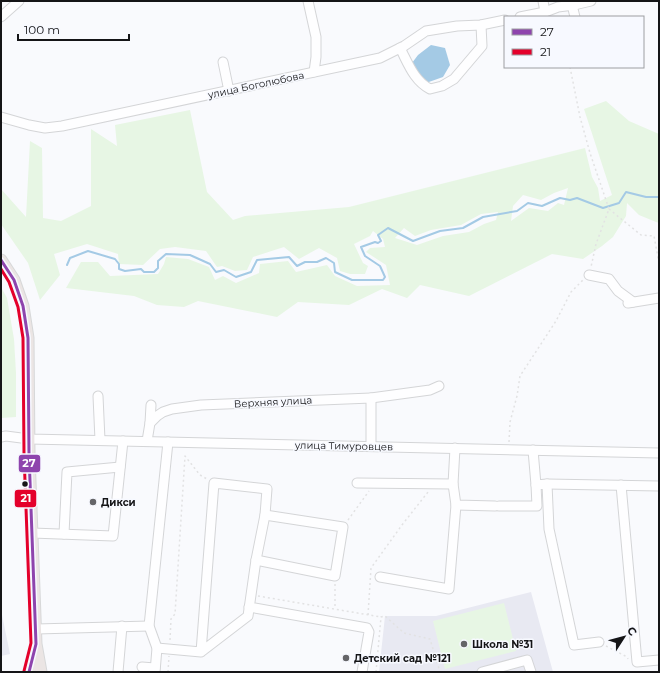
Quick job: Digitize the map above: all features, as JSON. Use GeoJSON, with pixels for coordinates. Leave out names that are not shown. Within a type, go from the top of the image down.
{"type":"FeatureCollection","features":[{"type":"Feature","properties":{"kind":"main road"},"geometry":{"type":"LineString","coordinates":[[1,260],[14,280],[23,306],[28,338],[29,438],[36,644],[41,672]]}},
{"type":"Feature","properties":{"kind":"main road"},"geometry":{"type":"LineString","coordinates":[[29,672],[36,644]]}},
{"type":"Feature","properties":{"kind":"street"},"geometry":{"type":"LineString","coordinates":[[1,17],[19,1]]}},
{"type":"Feature","properties":{"kind":"street"},"geometry":{"type":"LineString","coordinates":[[308,1],[316,38],[314,72]]}},
{"type":"Feature","properties":{"kind":"street"},"geometry":{"type":"LineString","coordinates":[[543,1],[545,12]]}},
{"type":"Feature","properties":{"kind":"street"},"geometry":{"type":"LineString","coordinates":[[525,16],[545,12],[558,7],[591,1]]}},
{"type":"Feature","properties":{"kind":"street"},"geometry":{"type":"LineString","coordinates":[[572,5],[575,16]]}},
{"type":"Feature","properties":{"kind":"street","name":"улица Боголюбова"},"geometry":{"type":"LineString","coordinates":[[1,117],[45,128],[62,126],[380,58],[400,48],[426,31],[457,26],[481,25],[504,20]]}},
{"type":"Feature","properties":{"kind":"street"},"geometry":{"type":"LineString","coordinates":[[400,48],[414,76],[424,86],[430,89],[442,86],[454,79],[482,46],[481,25]]}},
{"type":"Feature","properties":{"kind":"street"},"geometry":{"type":"LineString","coordinates":[[222,62],[229,91]]}},
{"type":"Feature","properties":{"kind":"street"},"geometry":{"type":"LineString","coordinates":[[589,275],[609,279],[630,303],[659,298]]}},
{"type":"Feature","properties":{"kind":"street","name":"Верхняя улица"},"geometry":{"type":"LineString","coordinates":[[150,423],[163,412],[172,409],[201,405],[371,398],[430,390],[439,386]]}},
{"type":"Feature","properties":{"kind":"street"},"geometry":{"type":"LineString","coordinates":[[98,396],[100,440]]}},
{"type":"Feature","properties":{"kind":"street"},"geometry":{"type":"LineString","coordinates":[[370,446],[371,398]]}},
{"type":"Feature","properties":{"kind":"street"},"geometry":{"type":"LineString","coordinates":[[147,441],[151,405]]}},
{"type":"Feature","properties":{"kind":"street"},"geometry":{"type":"LineString","coordinates":[[1,437],[29,438]]}},
{"type":"Feature","properties":{"kind":"street","name":"улица Тимуровцев"},"geometry":{"type":"LineString","coordinates":[[29,438],[659,453]]}},
{"type":"Feature","properties":{"kind":"street"},"geometry":{"type":"LineString","coordinates":[[32,534],[113,536],[123,441]]}},
{"type":"Feature","properties":{"kind":"street"},"geometry":{"type":"LineString","coordinates":[[142,667],[155,670],[157,648],[149,626],[168,442]]}},
{"type":"Feature","properties":{"kind":"street"},"geometry":{"type":"LineString","coordinates":[[380,577],[449,589],[456,505],[453,484],[454,448]]}},
{"type":"Feature","properties":{"kind":"street"},"geometry":{"type":"LineString","coordinates":[[456,505],[537,506],[533,450]]}},
{"type":"Feature","properties":{"kind":"street"},"geometry":{"type":"LineString","coordinates":[[64,534],[67,472],[120,467]]}},
{"type":"Feature","properties":{"kind":"street"},"geometry":{"type":"LineString","coordinates":[[157,648],[201,652],[248,616],[256,560],[265,515],[267,489],[214,483],[201,652]]}},
{"type":"Feature","properties":{"kind":"street"},"geometry":{"type":"LineString","coordinates":[[357,483],[453,484]]}},
{"type":"Feature","properties":{"kind":"street"},"geometry":{"type":"LineString","coordinates":[[547,484],[549,530],[574,645],[599,642]]}},
{"type":"Feature","properties":{"kind":"street"},"geometry":{"type":"LineString","coordinates":[[536,485],[659,486]]}},
{"type":"Feature","properties":{"kind":"street"},"geometry":{"type":"LineString","coordinates":[[621,485],[637,662],[659,660]]}},
{"type":"Feature","properties":{"kind":"street"},"geometry":{"type":"LineString","coordinates":[[256,560],[334,576],[343,527],[265,515]]}},
{"type":"Feature","properties":{"kind":"street"},"geometry":{"type":"LineString","coordinates":[[249,607],[367,628],[368,632],[362,672]]}},
{"type":"Feature","properties":{"kind":"street"},"geometry":{"type":"LineString","coordinates":[[118,672],[122,626]]}},
{"type":"Feature","properties":{"kind":"street"},"geometry":{"type":"LineString","coordinates":[[36,629],[149,626]]}},
{"type":"Feature","properties":{"kind":"street"},"geometry":{"type":"LineString","coordinates":[[482,672],[527,660],[531,672]]}},
{"type":"Feature","properties":{"kind":"path"},"geometry":{"type":"LineString","coordinates":[[570,68],[588,146],[610,209],[641,235],[654,236],[659,263]]}},
{"type":"Feature","properties":{"kind":"path"},"geometry":{"type":"LineString","coordinates":[[509,450],[510,422],[517,396],[520,376],[556,321],[571,292],[589,275],[596,244],[610,209]]}},
{"type":"Feature","properties":{"kind":"path"},"geometry":{"type":"LineString","coordinates":[[168,672],[171,619],[175,614],[185,456],[200,475],[214,483]]}},
{"type":"Feature","properties":{"kind":"path"},"geometry":{"type":"LineString","coordinates":[[343,527],[375,483]]}},
{"type":"Feature","properties":{"kind":"path"},"geometry":{"type":"LineString","coordinates":[[368,615],[371,568],[434,484]]}},
{"type":"Feature","properties":{"kind":"path"},"geometry":{"type":"LineString","coordinates":[[334,576],[335,609]]}},
{"type":"Feature","properties":{"kind":"path"},"geometry":{"type":"LineString","coordinates":[[251,594],[368,615],[381,617],[385,616],[404,633],[430,639],[440,672]]}},
{"type":"Feature","properties":{"kind":"path"},"geometry":{"type":"LineString","coordinates":[[376,672],[381,617]]}},
{"type":"Feature","properties":{"kind":"path"},"geometry":{"type":"LineString","coordinates":[[599,642],[627,657],[630,662]]}},
{"type":"Feature","properties":{"kind":"shaded area","name":"Школа №31"},"geometry":{"type":"Polygon","coordinates":[[[531,592],[553,672],[379,672],[385,616],[436,616],[531,592]]]}},
{"type":"Feature","properties":{"kind":"shaded area"},"geometry":{"type":"Polygon","coordinates":[[[1,610],[10,654],[1,656],[1,610]]]}},
{"type":"Feature","properties":{"kind":"green space"},"geometry":{"type":"Polygon","coordinates":[[[606,101],[629,121],[659,134],[659,223],[639,215],[627,203],[626,216],[613,237],[583,259],[552,254],[469,296],[420,285],[407,298],[382,289],[349,305],[298,302],[277,317],[198,301],[184,307],[157,305],[134,296],[66,288],[81,262],[98,262],[110,276],[158,274],[166,257],[188,259],[209,267],[215,280],[223,276],[236,283],[259,273],[260,264],[288,261],[296,272],[327,265],[335,276],[357,286],[390,285],[386,265],[366,252],[370,248],[385,247],[383,239],[373,231],[370,236],[354,244],[363,263],[368,266],[365,274],[350,274],[340,271],[337,258],[319,248],[299,259],[284,247],[253,257],[247,270],[235,271],[222,266],[217,267],[206,251],[175,247],[160,249],[143,265],[119,264],[118,254],[87,244],[54,254],[60,275],[40,300],[28,263],[1,224],[1,189],[26,217],[30,141],[42,148],[43,218],[61,221],[91,206],[91,129],[117,146],[115,125],[190,110],[207,192],[233,220],[245,216],[349,207],[585,148],[592,177],[598,188],[600,201],[612,195],[584,109],[606,101]],[[568,188],[541,200],[523,195],[513,206],[511,221],[529,208],[548,211],[558,203],[564,205],[568,188]],[[498,212],[481,214],[461,225],[431,230],[415,236],[404,228],[395,238],[417,245],[443,236],[469,232],[484,224],[496,220],[498,212]]]}},
{"type":"Feature","properties":{"kind":"green space"},"geometry":{"type":"Polygon","coordinates":[[[1,287],[7,298],[14,339],[16,417],[1,418],[1,287]]]}},
{"type":"Feature","properties":{"kind":"green space"},"geometry":{"type":"Polygon","coordinates":[[[504,603],[516,651],[445,669],[433,621],[504,603]]]}},
{"type":"Feature","properties":{"kind":"water"},"geometry":{"type":"Polygon","coordinates":[[[431,45],[445,48],[450,65],[443,77],[426,83],[412,72],[412,63],[418,55],[431,45]]]}},
{"type":"Feature","properties":{"kind":"waterway"},"geometry":{"type":"LineString","coordinates":[[67,265],[70,258],[88,251],[115,259],[119,264],[119,269],[125,271],[141,269],[144,272],[154,272],[158,268],[158,261],[166,254],[190,255],[210,264],[216,272],[224,270],[236,277],[251,272],[257,260],[289,257],[297,266],[305,262],[317,262],[326,258],[334,263],[335,272],[352,280],[383,280],[385,277],[380,266],[365,256],[361,247],[381,241],[378,235],[388,228],[413,241],[440,231],[463,228],[483,217],[517,211],[528,203],[542,206],[560,198],[570,200],[577,198],[603,208],[619,203],[626,192],[646,197],[659,197]]}},
{"type":"Feature","properties":{"kind":"transit line","name":"27"},"geometry":{"type":"LineString","coordinates":[[1,260],[14,280],[23,306],[28,338],[29,454],[36,644],[29,672]]}},
{"type":"Feature","properties":{"kind":"transit line","name":"21"},"geometry":{"type":"LineString","coordinates":[[1,269],[9,282],[18,307],[23,338],[24,454],[31,643],[24,671]]}},
{"type":"Feature","properties":{"kind":"place","name":"Дикси"},"geometry":{"type":"Point","coordinates":[93,502]}},
{"type":"Feature","properties":{"kind":"place","name":"Школа №31"},"geometry":{"type":"Point","coordinates":[464,644]}},
{"type":"Feature","properties":{"kind":"place","name":"Детский сад №121"},"geometry":{"type":"Point","coordinates":[346,658]}}]}
